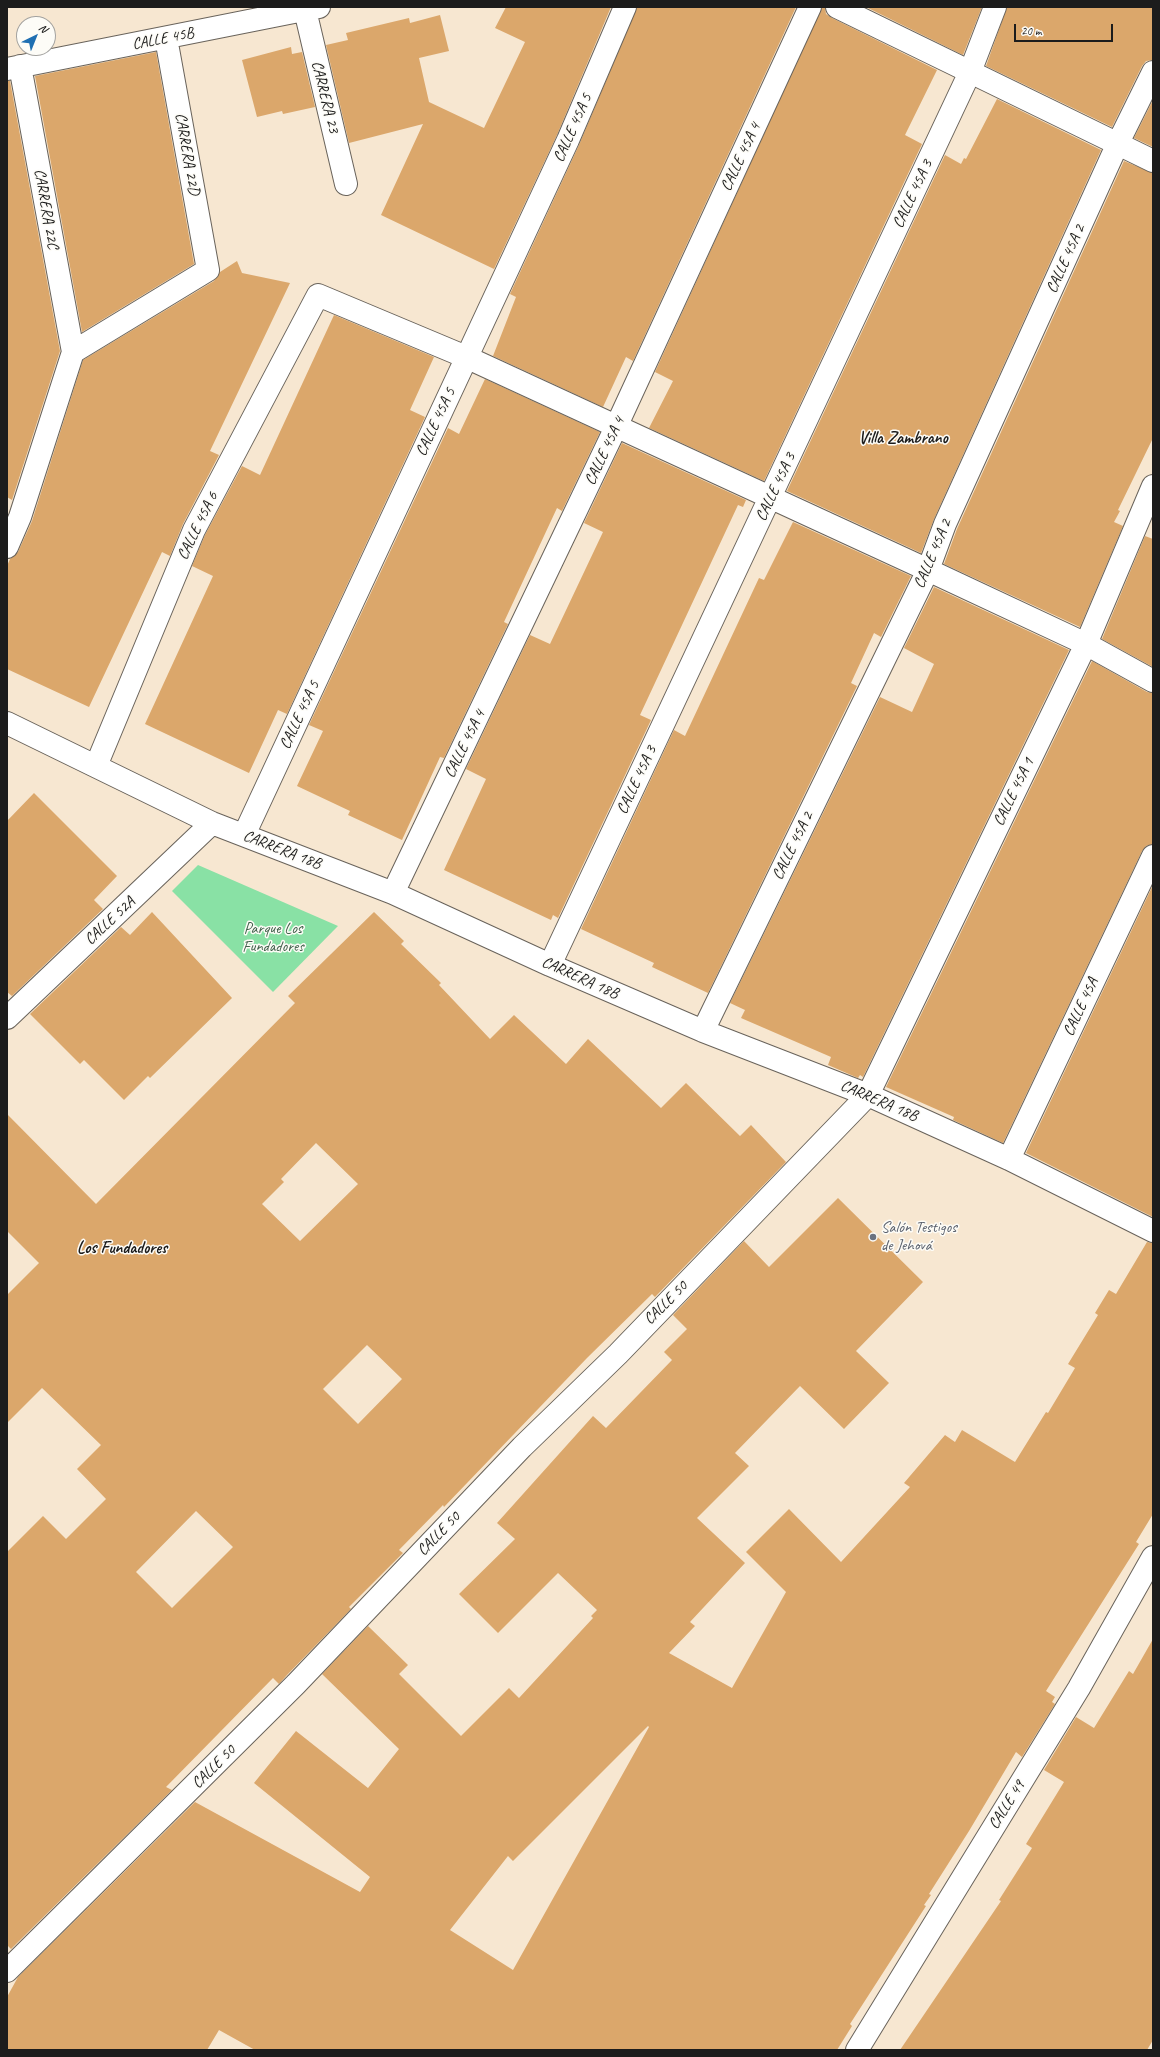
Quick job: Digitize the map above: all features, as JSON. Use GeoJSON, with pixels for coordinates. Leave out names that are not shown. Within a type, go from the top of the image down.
{"type":"FeatureCollection","features":[{"type":"Feature","properties":{"kind":"street","name":"CALLE 45A 5"},"geometry":{"type":"LineString","coordinates":[[244,835],[568,140],[625,7]]}},
{"type":"Feature","properties":{"kind":"street","name":"CALLE 45A 4"},"geometry":{"type":"LineString","coordinates":[[394,893],[616,427],[810,7]]}},
{"type":"Feature","properties":{"kind":"street"},"geometry":{"type":"LineString","coordinates":[[837,7],[1153,161]]}},
{"type":"Feature","properties":{"kind":"street","name":"CALLE 45A 3"},"geometry":{"type":"LineString","coordinates":[[550,965],[970,72],[995,7]]}},
{"type":"Feature","properties":{"kind":"street","name":"CALLE 45B"},"geometry":{"type":"LineString","coordinates":[[13,68],[312,9]]}},
{"type":"Feature","properties":{"kind":"street","name":"CARRERA 23"},"geometry":{"type":"LineString","coordinates":[[312,9],[346,184]]}},
{"type":"Feature","properties":{"kind":"street","name":"CARRERA 22D"},"geometry":{"type":"LineString","coordinates":[[73,352],[208,270],[166,38]]}},
{"type":"Feature","properties":{"kind":"street","name":"CARRERA 22C"},"geometry":{"type":"LineString","coordinates":[[13,68],[73,352]]}},
{"type":"Feature","properties":{"kind":"street","name":"CALLE 45A 2"},"geometry":{"type":"LineString","coordinates":[[703,1031],[928,570],[945,524],[1118,143],[1153,72]]}},
{"type":"Feature","properties":{"kind":"street","name":"CALLE 45A 6"},"geometry":{"type":"LineString","coordinates":[[96,766],[194,530],[318,295],[466,357]]}},
{"type":"Feature","properties":{"kind":"street"},"geometry":{"type":"LineString","coordinates":[[7,548],[13,513],[73,352]]}},
{"type":"Feature","properties":{"kind":"street"},"geometry":{"type":"LineString","coordinates":[[466,357],[1086,644],[1153,681]]}},
{"type":"Feature","properties":{"kind":"street","name":"CALLE 45A 1"},"geometry":{"type":"LineString","coordinates":[[868,1094],[1086,644],[1153,486]]}},
{"type":"Feature","properties":{"kind":"street","name":"CARRERA 18B"},"geometry":{"type":"LineString","coordinates":[[7,723],[212,823],[394,893],[550,965],[703,1031],[868,1094],[1009,1159],[1153,1231]]}},
{"type":"Feature","properties":{"kind":"street","name":"CALLE 52A"},"geometry":{"type":"LineString","coordinates":[[7,1018],[212,823]]}},
{"type":"Feature","properties":{"kind":"street","name":"CALLE 45A"},"geometry":{"type":"LineString","coordinates":[[1009,1159],[1153,856]]}},
{"type":"Feature","properties":{"kind":"street","name":"CALLE 50"},"geometry":{"type":"LineString","coordinates":[[7,1971],[296,1684],[522,1446],[618,1354],[868,1094]]}},
{"type":"Feature","properties":{"kind":"street","name":"CALLE 49"},"geometry":{"type":"LineString","coordinates":[[857,2050],[1079,1688],[1153,1557]]}},
{"type":"Feature","properties":{"kind":"green space","name":"Parque Los Fundadores"},"geometry":{"type":"Polygon","coordinates":[[[198,865],[338,926],[273,992],[172,891],[198,865]]]}},
{"type":"Feature","properties":{"kind":"building"},"geometry":{"type":"Polygon","coordinates":[[[506,7],[611,7],[557,135],[494,269],[381,215],[423,124],[349,143],[326,45],[348,40],[346,33],[409,18],[410,23],[440,15],[449,51],[419,58],[429,102],[484,128],[525,42],[495,28],[506,7]]]}},
{"type":"Feature","properties":{"kind":"building"},"geometry":{"type":"Polygon","coordinates":[[[637,7],[796,7],[633,361],[626,357],[603,407],[493,356],[516,297],[510,294],[579,145],[637,7]]]}},
{"type":"Feature","properties":{"kind":"building"},"geometry":{"type":"Polygon","coordinates":[[[822,7],[825,7],[826,14],[832,18],[937,70],[905,135],[922,144],[764,481],[649,428],[673,381],[655,372],[822,7]]]}},
{"type":"Feature","properties":{"kind":"building"},"geometry":{"type":"Polygon","coordinates":[[[866,7],[982,7],[963,55],[866,7]]]}},
{"type":"Feature","properties":{"kind":"building"},"geometry":{"type":"Polygon","coordinates":[[[1007,7],[1153,7],[1153,60],[1146,61],[1142,66],[1112,127],[986,66],[1007,7]]]}},
{"type":"Feature","properties":{"kind":"building"},"geometry":{"type":"Polygon","coordinates":[[[291,47],[292,54],[302,52],[315,107],[283,114],[282,111],[257,117],[242,60],[291,47]]]}},
{"type":"Feature","properties":{"kind":"building"},"geometry":{"type":"Polygon","coordinates":[[[156,52],[194,264],[82,332],[35,76],[156,52]]]}},
{"type":"Feature","properties":{"kind":"building"},"geometry":{"type":"Polygon","coordinates":[[[7,81],[10,81],[60,351],[12,500],[7,497],[7,81]]]}},
{"type":"Feature","properties":{"kind":"building"},"geometry":{"type":"Polygon","coordinates":[[[997,99],[1101,150],[934,519],[921,553],[787,491],[945,155],[961,164],[964,158],[966,159],[997,99]]]}},
{"type":"Feature","properties":{"kind":"building"},"geometry":{"type":"Polygon","coordinates":[[[1153,100],[1153,147],[1134,138],[1153,100]]]}},
{"type":"Feature","properties":{"kind":"building"},"geometry":{"type":"Polygon","coordinates":[[[1124,161],[1153,173],[1153,438],[1118,510],[1120,511],[1114,522],[1123,526],[1080,627],[944,564],[957,529],[1124,161]]]}},
{"type":"Feature","properties":{"kind":"building"},"geometry":{"type":"Polygon","coordinates":[[[237,261],[242,273],[290,283],[210,451],[219,455],[183,524],[170,556],[162,552],[89,707],[7,669],[7,566],[10,559],[18,552],[32,521],[83,360],[214,281],[220,272],[237,261]]]}},
{"type":"Feature","properties":{"kind":"building"},"geometry":{"type":"Polygon","coordinates":[[[334,315],[434,357],[410,410],[425,417],[287,714],[278,710],[249,773],[145,724],[213,576],[192,566],[205,535],[242,466],[260,475],[334,315]]]}},
{"type":"Feature","properties":{"kind":"building"},"geometry":{"type":"Polygon","coordinates":[[[485,379],[600,432],[562,511],[557,508],[504,622],[508,624],[444,758],[440,757],[402,840],[348,815],[350,811],[297,786],[323,731],[309,725],[448,428],[459,434],[485,379]]]}},
{"type":"Feature","properties":{"kind":"building"},"geometry":{"type":"Polygon","coordinates":[[[622,443],[746,500],[743,507],[738,505],[640,715],[651,720],[558,918],[553,915],[551,920],[444,870],[486,779],[466,769],[530,635],[550,644],[603,532],[584,523],[622,443]]]}},
{"type":"Feature","properties":{"kind":"building"},"geometry":{"type":"Polygon","coordinates":[[[793,522],[911,576],[881,637],[874,633],[851,683],[857,686],[708,993],[652,967],[654,963],[581,929],[674,730],[685,736],[759,578],[764,580],[793,522]]]}},
{"type":"Feature","properties":{"kind":"building"},"geometry":{"type":"Polygon","coordinates":[[[1145,536],[1153,539],[1153,667],[1102,639],[1145,536]]]}},
{"type":"Feature","properties":{"kind":"building"},"geometry":{"type":"Polygon","coordinates":[[[934,587],[1069,650],[863,1077],[860,1075],[858,1078],[828,1065],[831,1057],[741,1018],[745,1010],[730,1003],[880,697],[912,712],[934,664],[904,648],[934,587]]]}},
{"type":"Feature","properties":{"kind":"building"},"geometry":{"type":"Polygon","coordinates":[[[1092,661],[1147,692],[1153,693],[1153,844],[1146,846],[1142,851],[1003,1143],[953,1120],[954,1117],[886,1087],[1092,661]]]}},
{"type":"Feature","properties":{"kind":"building"},"geometry":{"type":"Polygon","coordinates":[[[34,793],[117,876],[94,900],[103,909],[12,996],[7,992],[7,821],[34,793]]]}},
{"type":"Feature","properties":{"kind":"building"},"geometry":{"type":"Polygon","coordinates":[[[1153,885],[1153,1217],[1026,1153],[1153,885]]]}},
{"type":"Feature","properties":{"kind":"building"},"geometry":{"type":"Polygon","coordinates":[[[152,912],[232,998],[150,1078],[148,1076],[124,1100],[84,1060],[80,1064],[30,1014],[121,927],[130,935],[152,912]]]}},
{"type":"Feature","properties":{"kind":"building"},"geometry":{"type":"Polygon","coordinates":[[[374,912],[404,941],[401,944],[441,983],[439,985],[490,1039],[514,1015],[566,1064],[588,1039],[661,1108],[686,1083],[740,1136],[751,1125],[786,1162],[655,1297],[652,1294],[587,1358],[444,1507],[443,1505],[399,1550],[403,1553],[349,1607],[351,1609],[279,1684],[273,1678],[166,1787],[172,1790],[11,1949],[7,1945],[7,1552],[43,1516],[66,1539],[106,1499],[77,1469],[101,1445],[42,1388],[7,1423],[7,1295],[39,1263],[7,1231],[7,1114],[96,1204],[295,1003],[288,996],[374,912]],[[316,1143],[281,1179],[284,1182],[262,1204],[300,1241],[358,1184],[316,1143]],[[367,1345],[323,1389],[358,1424],[402,1379],[367,1345]],[[196,1511],[136,1572],[172,1608],[233,1547],[196,1511]]]}},
{"type":"Feature","properties":{"kind":"building"},"geometry":{"type":"Polygon","coordinates":[[[838,1198],[923,1282],[856,1351],[889,1383],[844,1429],[800,1386],[735,1453],[749,1466],[697,1518],[745,1563],[690,1622],[695,1626],[669,1653],[732,1688],[786,1592],[746,1552],[789,1509],[841,1562],[910,1487],[904,1483],[945,1435],[955,1442],[962,1430],[1015,1462],[1046,1412],[1048,1413],[1075,1368],[1068,1364],[1098,1315],[1095,1313],[1109,1290],[1116,1294],[1147,1242],[1153,1243],[1153,1514],[1136,1542],[1139,1544],[1046,1691],[1055,1697],[1052,1702],[1055,1704],[1022,1757],[1016,1752],[929,1894],[931,1895],[924,1905],[926,1906],[850,2024],[852,2026],[837,2050],[255,2050],[219,2030],[207,2050],[7,2050],[7,1997],[18,1977],[195,1802],[360,1892],[370,1877],[254,1783],[296,1731],[368,1788],[399,1749],[322,1674],[368,1626],[408,1665],[399,1674],[461,1736],[509,1688],[519,1698],[593,1618],[591,1616],[597,1610],[558,1573],[498,1633],[459,1594],[515,1539],[497,1523],[593,1416],[606,1428],[672,1360],[664,1352],[687,1329],[673,1315],[744,1241],[769,1267],[838,1198]],[[648,1726],[513,1861],[508,1856],[450,1930],[513,1970],[649,1727],[648,1726]]]}},
{"type":"Feature","properties":{"kind":"building"},"geometry":{"type":"Polygon","coordinates":[[[1153,1639],[1153,2040],[1147,2050],[900,2050],[1001,1901],[999,1900],[1032,1848],[1026,1844],[1064,1782],[1044,1770],[1076,1717],[1094,1728],[1129,1671],[1133,1674],[1153,1639]]]}},
{"type":"Feature","properties":{"kind":"place","name":"Salón Testigos de Jehová"},"geometry":{"type":"Point","coordinates":[873,1237]}},
{"type":"Feature","properties":{"kind":"district","name":"Villa Zambrano"},"geometry":{"type":"Point","coordinates":[903,439]}},
{"type":"Feature","properties":{"kind":"district","name":"Los Fundadores"},"geometry":{"type":"Point","coordinates":[122,1249]}}]}
